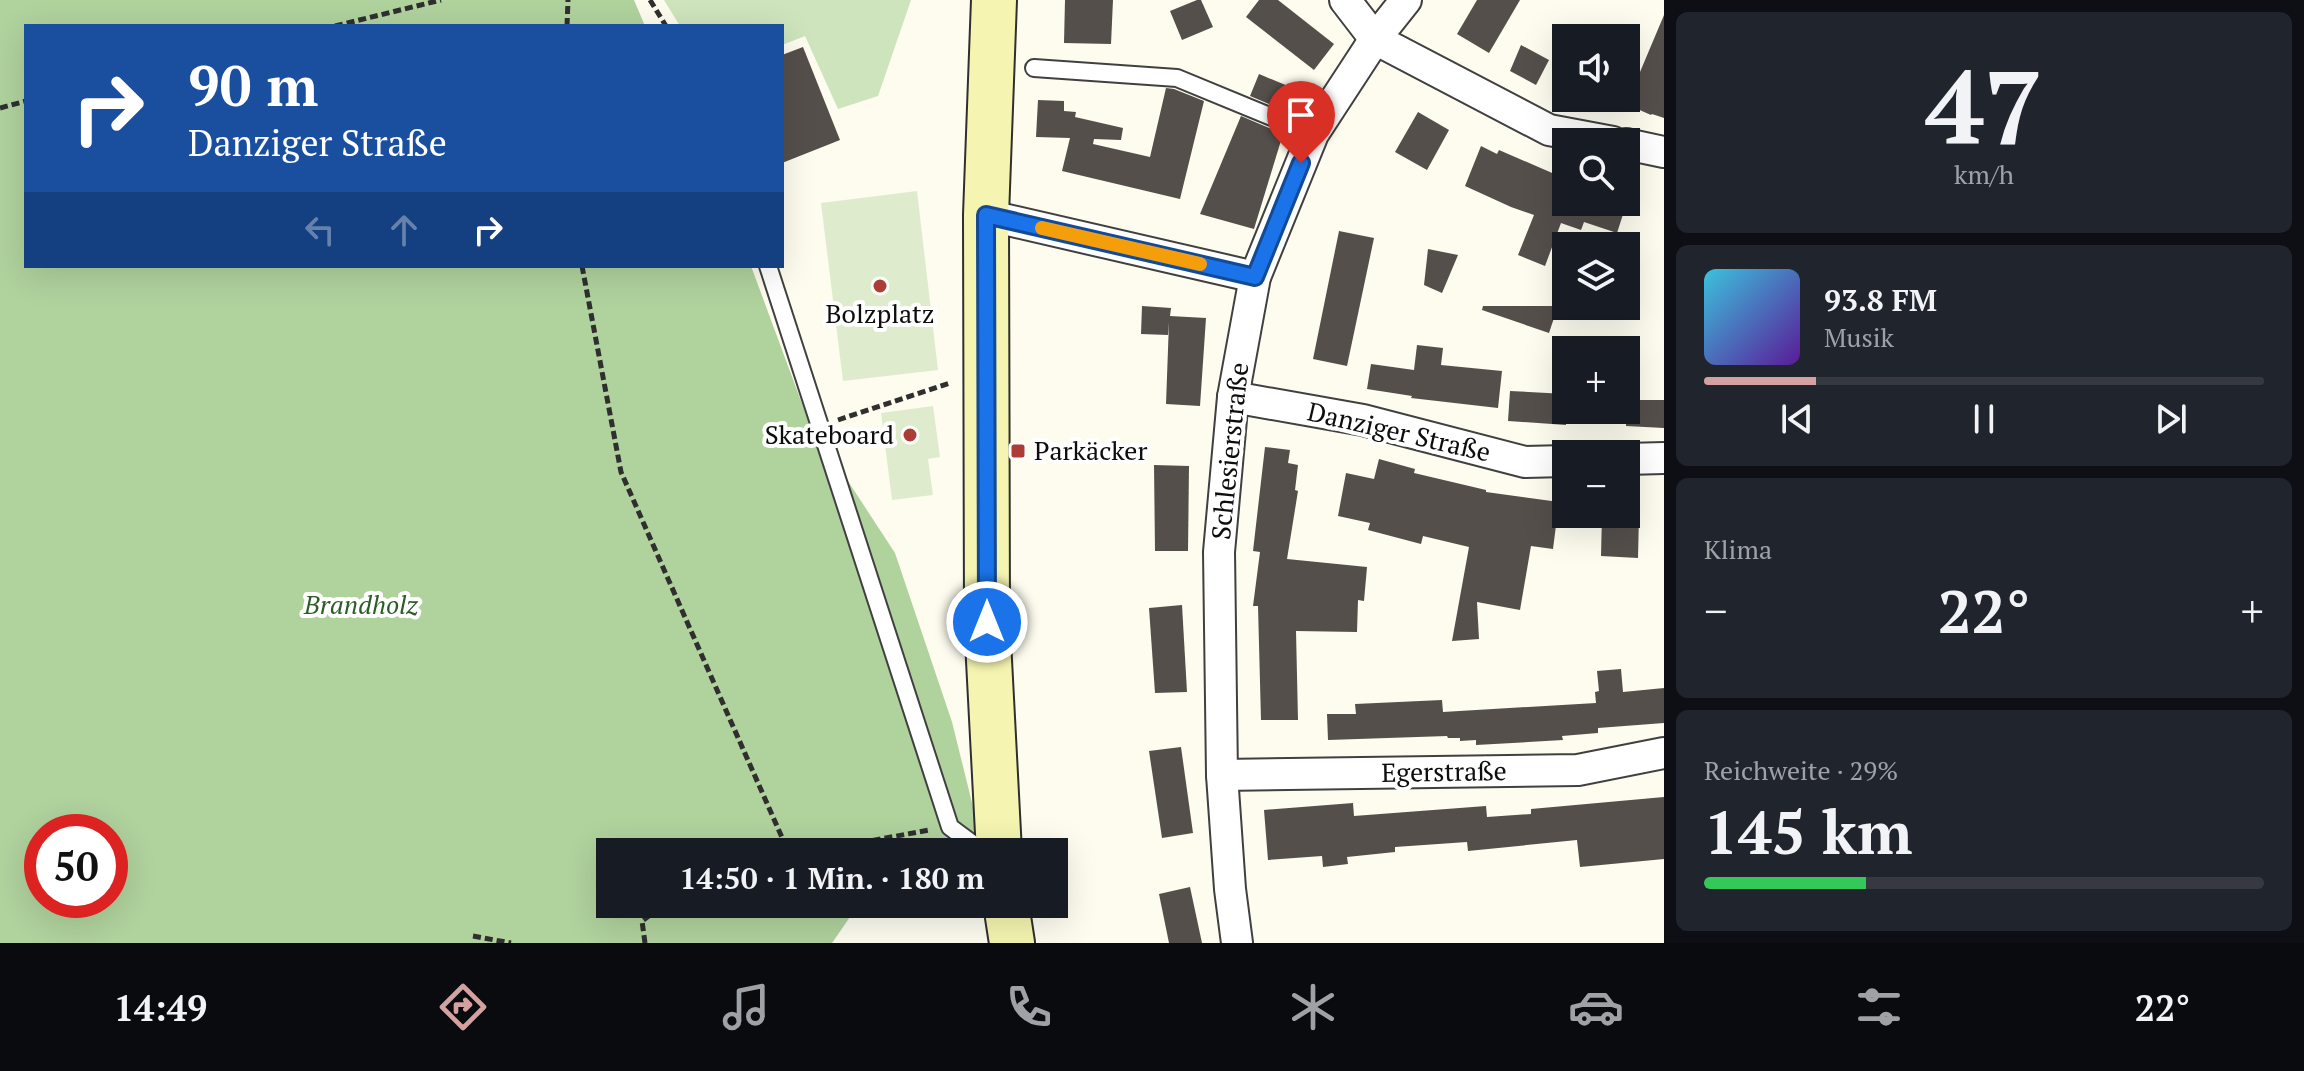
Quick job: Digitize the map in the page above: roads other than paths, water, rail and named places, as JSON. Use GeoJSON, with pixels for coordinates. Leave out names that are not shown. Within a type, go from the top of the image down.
{"type":"FeatureCollection","features":[{"type":"Feature","properties":{"kind":"main road"},"geometry":{"type":"LineString","coordinates":[[994,0],[986,215],[987,622],[997,838]]}},
{"type":"Feature","properties":{"kind":"main road"},"geometry":{"type":"LineString","coordinates":[[1008,918],[1012,943]]}},
{"type":"Feature","properties":{"kind":"street"},"geometry":{"type":"LineString","coordinates":[[1345,0],[1375,39],[1552,131]]}},
{"type":"Feature","properties":{"kind":"street","name":"Schlesierstraße"},"geometry":{"type":"LineString","coordinates":[[1237,943],[1222,775],[1219,552],[1233,397],[1255,277],[1313,134],[1375,39],[1406,0]]}},
{"type":"Feature","properties":{"kind":"street"},"geometry":{"type":"LineString","coordinates":[[1640,147],[1664,152]]}},
{"type":"Feature","properties":{"kind":"street"},"geometry":{"type":"LineString","coordinates":[[986,215],[1255,277]]}},
{"type":"Feature","properties":{"kind":"street","name":"Danziger Straße"},"geometry":{"type":"LineString","coordinates":[[1233,397],[1363,420],[1525,462],[1552,461]]}},
{"type":"Feature","properties":{"kind":"street"},"geometry":{"type":"LineString","coordinates":[[1640,459],[1664,458]]}},
{"type":"Feature","properties":{"kind":"street","name":"Egerstraße"},"geometry":{"type":"LineString","coordinates":[[1222,775],[1578,770],[1664,753]]}},
{"type":"Feature","properties":{"kind":"lane"},"geometry":{"type":"LineString","coordinates":[[1034,68],[1177,78],[1313,134]]}},
{"type":"Feature","properties":{"kind":"lane"},"geometry":{"type":"LineString","coordinates":[[769,268],[950,827],[965,838]]}},
{"type":"Feature","properties":{"kind":"place","name":"Bolzplatz"},"geometry":{"type":"Point","coordinates":[880,286]}},
{"type":"Feature","properties":{"kind":"place","name":"Skateboard"},"geometry":{"type":"Point","coordinates":[910,435]}},
{"type":"Feature","properties":{"kind":"place","name":"Parkäcker"},"geometry":{"type":"Point","coordinates":[1018,451]}},
{"type":"Feature","properties":{"kind":"park label","name":"Brandholz"},"geometry":{"type":"Point","coordinates":[361,605]}}]}
